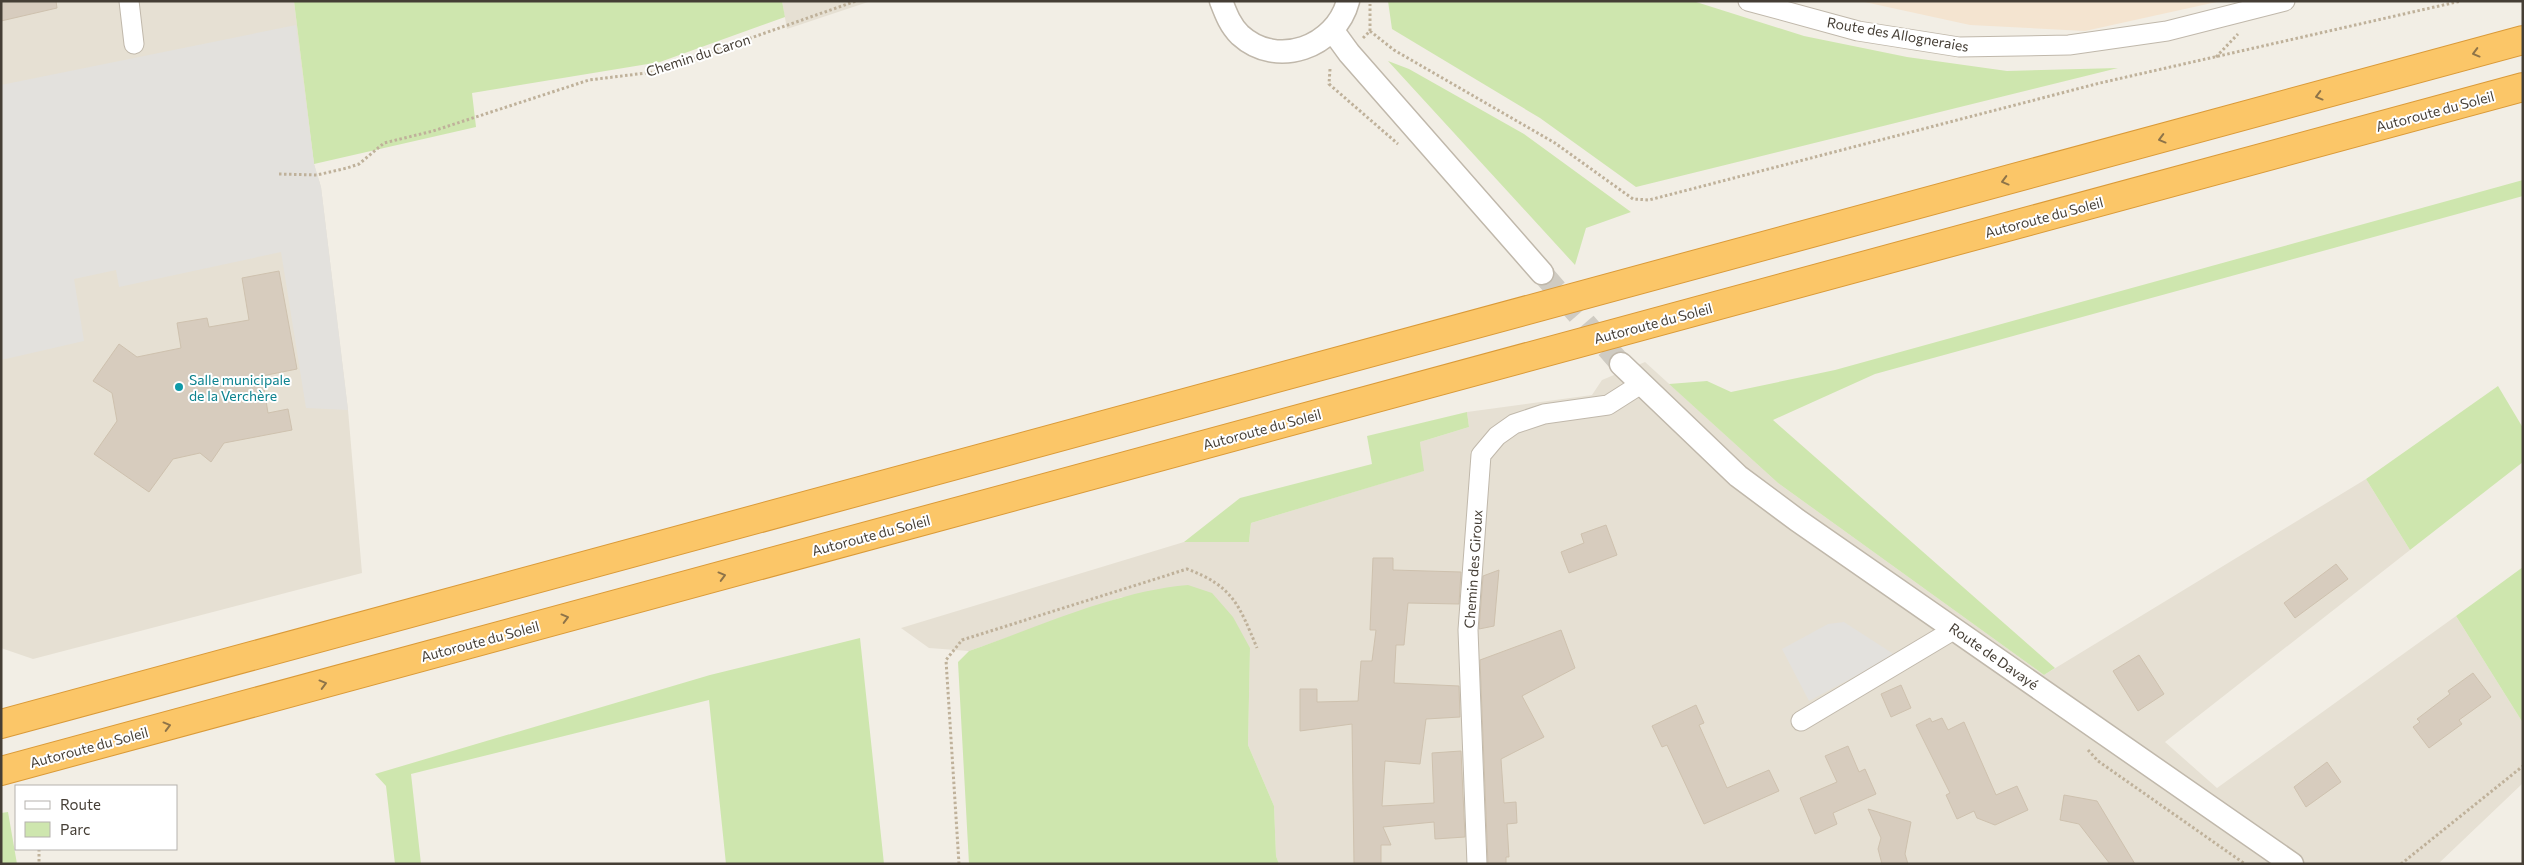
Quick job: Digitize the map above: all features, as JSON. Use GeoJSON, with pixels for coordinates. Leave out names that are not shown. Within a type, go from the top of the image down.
{"type":"FeatureCollection","features":[{"type":"Feature","properties":{"kind":"highway"},"geometry":{"type":"LineString","coordinates":[[1,724],[2523,40]]}},
{"type":"Feature","properties":{"kind":"highway","name":"Autoroute du Soleil"},"geometry":{"type":"LineString","coordinates":[[1,771],[2523,87]]}},
{"type":"Feature","properties":{"kind":"street"},"geometry":{"type":"LineString","coordinates":[[128,1],[134,44]]}},
{"type":"Feature","properties":{"kind":"street"},"geometry":{"type":"LineString","coordinates":[[1221,1],[1228,19],[1240,35],[1257,46],[1270,50],[1297,51],[1317,44],[1333,31],[1345,13],[1348,1]]}},
{"type":"Feature","properties":{"kind":"street","name":"Route des Allogneraies"},"geometry":{"type":"LineString","coordinates":[[1748,1],[1858,31],[1959,48],[2069,45],[2167,31],[2285,1]]}},
{"type":"Feature","properties":{"kind":"street"},"geometry":{"type":"LineString","coordinates":[[1333,31],[1349,54],[1542,273]]}},
{"type":"Feature","properties":{"kind":"street","name":"Route de Davayé"},"geometry":{"type":"LineString","coordinates":[[1621,364],[1700,442],[1738,476],[1797,520],[2292,864]]}},
{"type":"Feature","properties":{"kind":"street","name":"Chemin des Giroux"},"geometry":{"type":"LineString","coordinates":[[1477,864],[1468,630],[1481,455],[1497,436],[1514,424],[1544,414],[1608,405],[1641,384]]}},
{"type":"Feature","properties":{"kind":"street"},"geometry":{"type":"LineString","coordinates":[[1801,722],[1955,629]]}},
{"type":"Feature","properties":{"kind":"path","name":"Chemin du Caron"},"geometry":{"type":"LineString","coordinates":[[279,174],[317,175],[347,168],[359,164],[384,143],[481,116],[589,80],[654,72],[856,1]]}},
{"type":"Feature","properties":{"kind":"path"},"geometry":{"type":"LineString","coordinates":[[1362,39],[1370,31],[1370,1]]}},
{"type":"Feature","properties":{"kind":"path"},"geometry":{"type":"LineString","coordinates":[[1370,31],[1402,55],[1554,143],[1633,199],[1649,200],[2100,83],[2461,1]]}},
{"type":"Feature","properties":{"kind":"path"},"geometry":{"type":"LineString","coordinates":[[959,864],[946,660],[962,640],[1187,569],[1225,588],[1242,612],[1257,648]]}},
{"type":"Feature","properties":{"kind":"path"},"geometry":{"type":"LineString","coordinates":[[2401,864],[2523,766]]}},
{"type":"Feature","properties":{"kind":"path"},"geometry":{"type":"LineString","coordinates":[[38,850],[39,864]]}},
{"type":"Feature","properties":{"kind":"shaded area"},"geometry":{"type":"Polygon","coordinates":[[[1,1],[294,1],[314,164],[321,187],[348,410],[362,573],[33,659],[1,648],[1,1]]]}},
{"type":"Feature","properties":{"kind":"shaded area"},"geometry":{"type":"Polygon","coordinates":[[[782,1],[871,1],[787,29],[782,1]]]}},
{"type":"Feature","properties":{"kind":"shaded area"},"geometry":{"type":"Polygon","coordinates":[[[1860,1],[2221,1],[2085,31],[1970,25],[1860,1]]]}},
{"type":"Feature","properties":{"kind":"shaded area"},"geometry":{"type":"Polygon","coordinates":[[[296,25],[314,164],[321,187],[348,410],[306,408],[281,252],[119,287],[116,270],[74,279],[84,341],[1,360],[1,85],[296,25]]]}},
{"type":"Feature","properties":{"kind":"shaded area"},"geometry":{"type":"Polygon","coordinates":[[[1645,362],[1778,483],[2044,675],[2366,479],[2410,550],[2165,742],[2217,788],[2456,616],[2523,723],[2523,783],[2438,864],[1279,864],[1276,856],[1274,806],[1248,745],[1250,648],[1122,597],[969,651],[929,648],[901,628],[1184,542],[1249,542],[1251,523],[1423,471],[1420,442],[1469,427],[1467,412],[1592,395],[1602,380],[1645,362]]]}},
{"type":"Feature","properties":{"kind":"shaded area"},"geometry":{"type":"Polygon","coordinates":[[[1844,622],[1895,655],[1809,701],[1782,649],[1828,624],[1844,622]]]}},
{"type":"Feature","properties":{"kind":"green space"},"geometry":{"type":"Polygon","coordinates":[[[294,1],[782,1],[785,17],[660,62],[472,93],[476,127],[314,164],[294,1]]]}},
{"type":"Feature","properties":{"kind":"green space"},"geometry":{"type":"Polygon","coordinates":[[[1388,1],[1693,1],[1804,36],[1907,57],[2007,71],[2118,68],[1636,187],[1540,118],[1392,29],[1388,1]]]}},
{"type":"Feature","properties":{"kind":"green space"},"geometry":{"type":"Polygon","coordinates":[[[1388,61],[1409,69],[1524,134],[1631,212],[1586,228],[1575,265],[1388,61]]]}},
{"type":"Feature","properties":{"kind":"green space"},"geometry":{"type":"Polygon","coordinates":[[[2523,180],[2523,196],[1875,374],[1773,420],[2055,668],[2044,675],[1778,483],[1669,384],[1707,381],[1731,392],[1835,370],[2523,180]]]}},
{"type":"Feature","properties":{"kind":"green space"},"geometry":{"type":"Polygon","coordinates":[[[2498,386],[2523,428],[2523,462],[2410,550],[2366,479],[2498,386]]]}},
{"type":"Feature","properties":{"kind":"green space"},"geometry":{"type":"Polygon","coordinates":[[[1467,412],[1469,427],[1420,442],[1424,471],[1251,523],[1249,542],[1184,542],[1240,498],[1372,464],[1367,436],[1467,412]]]}},
{"type":"Feature","properties":{"kind":"green space"},"geometry":{"type":"Polygon","coordinates":[[[2523,567],[2523,723],[2456,616],[2523,567]]]}},
{"type":"Feature","properties":{"kind":"green space"},"geometry":{"type":"Polygon","coordinates":[[[1188,585],[1212,593],[1233,617],[1250,648],[1248,745],[1274,806],[1276,856],[1279,864],[969,864],[958,662],[969,651],[1077,611],[1133,594],[1188,585]]]}},
{"type":"Feature","properties":{"kind":"green space"},"geometry":{"type":"Polygon","coordinates":[[[860,638],[884,864],[726,864],[709,700],[411,774],[421,864],[395,864],[386,786],[375,774],[710,675],[860,638]]]}},
{"type":"Feature","properties":{"kind":"green space"},"geometry":{"type":"Polygon","coordinates":[[[8,812],[17,864],[1,864],[1,813],[8,812]]]}},
{"type":"Feature","properties":{"kind":"building"},"geometry":{"type":"Polygon","coordinates":[[[1,1],[56,1],[57,8],[1,21],[1,1]]]}},
{"type":"Feature","properties":{"kind":"building","name":"Salle municipale de la Verchère"},"geometry":{"type":"Polygon","coordinates":[[[279,271],[297,369],[262,376],[268,413],[288,409],[292,430],[224,443],[211,462],[200,453],[173,459],[149,492],[94,454],[117,421],[112,393],[93,381],[119,344],[137,357],[181,348],[177,323],[207,318],[209,327],[249,320],[242,278],[279,271]]]}},
{"type":"Feature","properties":{"kind":"building"},"geometry":{"type":"Polygon","coordinates":[[[1606,525],[1617,555],[1569,573],[1561,552],[1584,543],[1581,534],[1606,525]]]}},
{"type":"Feature","properties":{"kind":"building"},"geometry":{"type":"Polygon","coordinates":[[[1373,558],[1393,558],[1393,570],[1461,572],[1459,604],[1408,603],[1404,645],[1396,645],[1394,683],[1459,686],[1460,717],[1426,719],[1420,764],[1385,761],[1382,806],[1434,803],[1432,753],[1461,751],[1465,837],[1435,839],[1434,822],[1383,827],[1391,845],[1381,845],[1381,864],[1354,864],[1352,724],[1300,731],[1300,689],[1317,689],[1317,702],[1358,701],[1361,661],[1372,661],[1376,630],[1370,630],[1373,558]]]}},
{"type":"Feature","properties":{"kind":"building"},"geometry":{"type":"Polygon","coordinates":[[[2336,564],[2348,579],[2295,618],[2284,603],[2336,564]]]}},
{"type":"Feature","properties":{"kind":"building"},"geometry":{"type":"Polygon","coordinates":[[[1499,570],[1494,626],[1479,629],[1483,576],[1499,570]]]}},
{"type":"Feature","properties":{"kind":"building"},"geometry":{"type":"Polygon","coordinates":[[[1561,630],[1575,668],[1522,696],[1544,737],[1501,759],[1504,803],[1516,802],[1517,823],[1507,824],[1509,857],[1506,857],[1506,864],[1488,864],[1480,660],[1561,630]]]}},
{"type":"Feature","properties":{"kind":"building"},"geometry":{"type":"Polygon","coordinates":[[[2139,655],[2164,694],[2138,711],[2113,671],[2139,655]]]}},
{"type":"Feature","properties":{"kind":"building"},"geometry":{"type":"Polygon","coordinates":[[[2473,673],[2491,697],[2459,720],[2462,724],[2429,748],[2413,727],[2420,722],[2417,719],[2450,694],[2448,691],[2473,673]]]}},
{"type":"Feature","properties":{"kind":"building"},"geometry":{"type":"Polygon","coordinates":[[[1901,685],[1911,708],[1891,717],[1881,694],[1901,685]]]}},
{"type":"Feature","properties":{"kind":"building"},"geometry":{"type":"Polygon","coordinates":[[[1696,705],[1704,723],[1699,725],[1727,788],[1769,770],[1779,791],[1704,824],[1667,745],[1662,747],[1652,726],[1696,705]]]}},
{"type":"Feature","properties":{"kind":"building"},"geometry":{"type":"Polygon","coordinates":[[[1930,718],[1932,722],[1942,718],[1948,730],[1964,722],[1996,795],[2017,786],[2028,810],[1995,825],[1977,818],[1974,811],[1957,819],[1946,795],[1950,793],[1916,725],[1930,718]]]}},
{"type":"Feature","properties":{"kind":"building"},"geometry":{"type":"Polygon","coordinates":[[[1848,746],[1859,772],[1865,769],[1876,794],[1833,813],[1837,824],[1815,834],[1800,798],[1837,782],[1825,756],[1848,746]]]}},
{"type":"Feature","properties":{"kind":"building"},"geometry":{"type":"Polygon","coordinates":[[[2327,762],[2341,782],[2306,807],[2294,787],[2327,762]]]}},
{"type":"Feature","properties":{"kind":"building"},"geometry":{"type":"Polygon","coordinates":[[[2064,795],[2097,801],[2135,864],[2110,864],[2079,824],[2060,820],[2064,795]]]}},
{"type":"Feature","properties":{"kind":"building"},"geometry":{"type":"Polygon","coordinates":[[[1868,809],[1911,822],[1905,854],[1908,864],[1882,864],[1878,849],[1881,838],[1868,809]]]}},
{"type":"Feature","properties":{"kind":"tunnel"},"geometry":{"type":"LineString","coordinates":[[1542,273],[1621,364]]}},
{"type":"Feature","properties":{"kind":"place","name":"Salle municipale de la Verchère"},"geometry":{"type":"Point","coordinates":[179,387]}}]}
